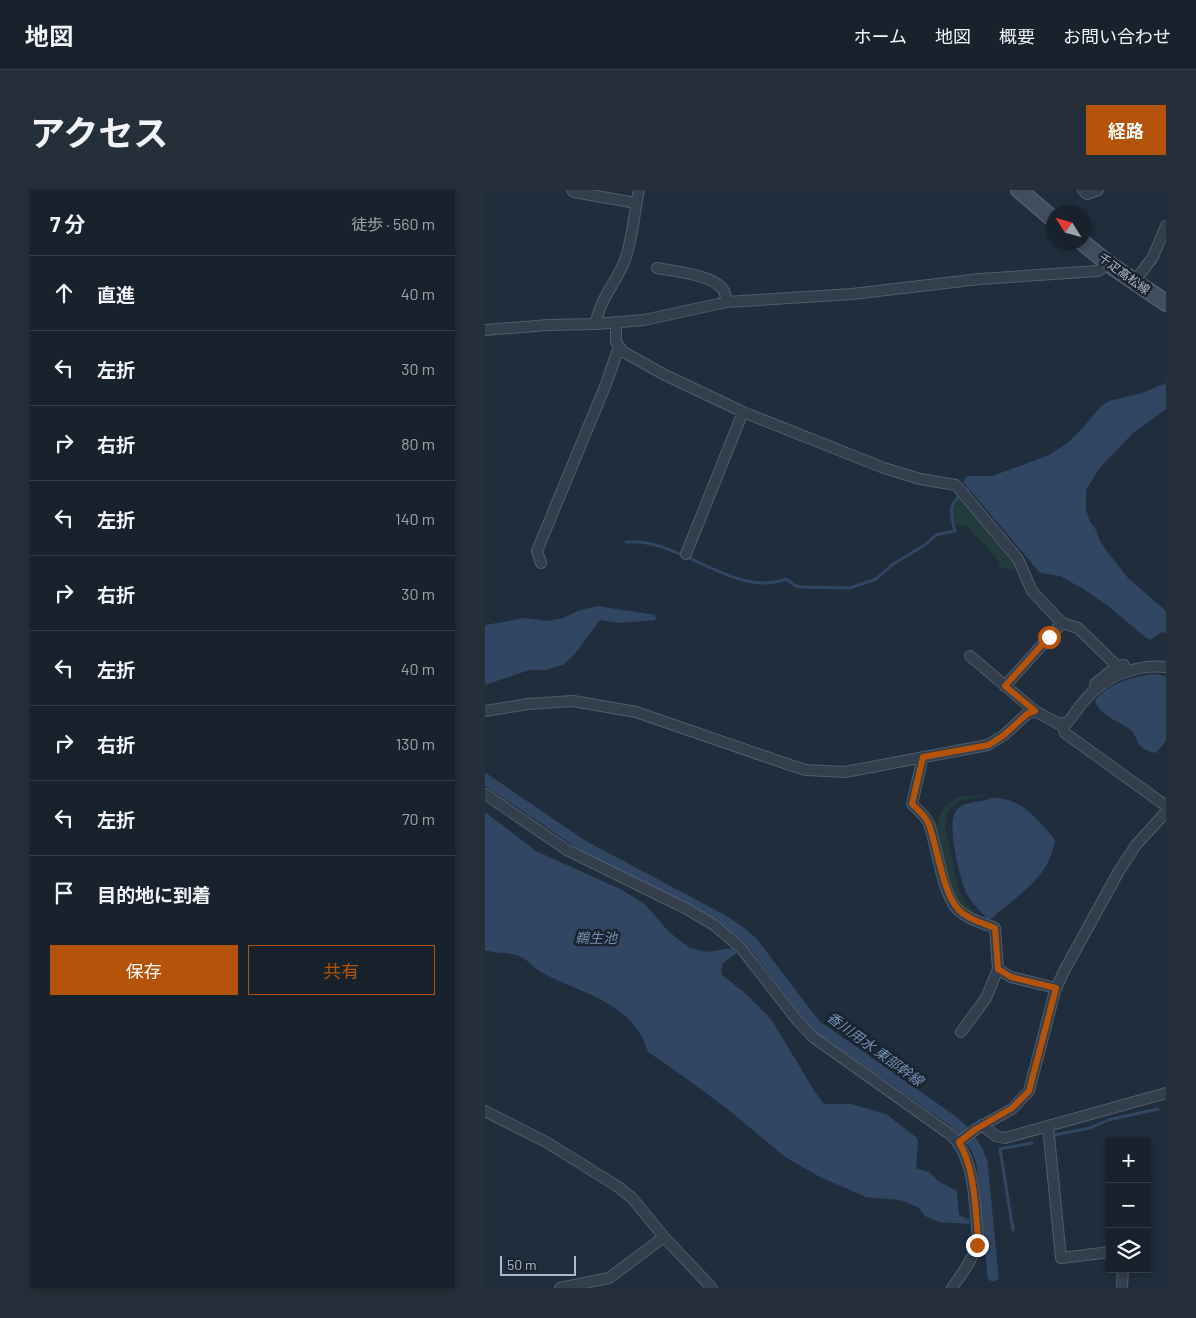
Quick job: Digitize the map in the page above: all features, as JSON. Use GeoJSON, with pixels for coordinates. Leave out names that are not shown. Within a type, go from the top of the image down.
{"type":"FeatureCollection","features":[{"type":"Feature","properties":{"kind":"main road"},"geometry":{"type":"LineString","coordinates":[[1019,190],[1046,213]]}},
{"type":"Feature","properties":{"kind":"main road","name":"千疋高松線"},"geometry":{"type":"LineString","coordinates":[[1091,249],[1134,282],[1166,303]]}},
{"type":"Feature","properties":{"kind":"street"},"geometry":{"type":"LineString","coordinates":[[572,190],[636,203]]}},
{"type":"Feature","properties":{"kind":"street"},"geometry":{"type":"LineString","coordinates":[[596,324],[597,311],[625,261],[631,239],[639,190]]}},
{"type":"Feature","properties":{"kind":"street"},"geometry":{"type":"LineString","coordinates":[[1083,190],[1087,194],[1098,190]]}},
{"type":"Feature","properties":{"kind":"street"},"geometry":{"type":"LineString","coordinates":[[1134,282],[1153,257],[1166,226]]}},
{"type":"Feature","properties":{"kind":"street"},"geometry":{"type":"LineString","coordinates":[[485,330],[548,324],[596,324],[644,320],[727,302],[852,294],[980,279],[1098,271],[1109,264]]}},
{"type":"Feature","properties":{"kind":"street"},"geometry":{"type":"LineString","coordinates":[[657,268],[688,273],[715,282],[723,290],[727,302]]}},
{"type":"Feature","properties":{"kind":"street"},"geometry":{"type":"LineString","coordinates":[[616,322],[616,341],[622,351],[663,374],[743,412],[884,468],[920,479],[956,485],[1018,559],[1032,591],[1062,623],[1079,628],[1117,666]]}},
{"type":"Feature","properties":{"kind":"street"},"geometry":{"type":"LineString","coordinates":[[541,563],[537,552],[606,384],[619,347]]}},
{"type":"Feature","properties":{"kind":"street"},"geometry":{"type":"LineString","coordinates":[[686,554],[743,412]]}},
{"type":"Feature","properties":{"kind":"street"},"geometry":{"type":"LineString","coordinates":[[1005,686],[1062,623]]}},
{"type":"Feature","properties":{"kind":"street"},"geometry":{"type":"LineString","coordinates":[[970,656],[1035,711],[1059,724],[1068,722],[1095,689],[1125,672],[1155,665]]}},
{"type":"Feature","properties":{"kind":"street"},"geometry":{"type":"LineString","coordinates":[[1087,698],[1094,685],[1117,666],[1132,664],[1166,667]]}},
{"type":"Feature","properties":{"kind":"street"},"geometry":{"type":"LineString","coordinates":[[485,711],[527,704],[573,701],[636,712],[807,770],[845,772],[989,745],[1004,735],[1027,714],[1035,711]]}},
{"type":"Feature","properties":{"kind":"street"},"geometry":{"type":"LineString","coordinates":[[1062,723],[1065,732],[1166,806]]}},
{"type":"Feature","properties":{"kind":"street"},"geometry":{"type":"LineString","coordinates":[[923,757],[912,804],[929,822],[934,847],[951,900],[958,910],[971,918],[995,928],[998,969],[986,998],[961,1032]]}},
{"type":"Feature","properties":{"kind":"street"},"geometry":{"type":"LineString","coordinates":[[485,794],[567,850],[687,909],[714,925],[741,948],[797,1020],[813,1037],[959,1142],[970,1166],[978,1237],[972,1258],[952,1288]]}},
{"type":"Feature","properties":{"kind":"street"},"geometry":{"type":"LineString","coordinates":[[959,1142],[982,1125],[1012,1108],[1029,1091],[1056,988],[1119,871],[1136,845],[1166,812]]}},
{"type":"Feature","properties":{"kind":"street"},"geometry":{"type":"LineString","coordinates":[[998,969],[1011,977],[1056,988]]}},
{"type":"Feature","properties":{"kind":"street"},"geometry":{"type":"LineString","coordinates":[[982,1125],[996,1136],[1005,1138],[1166,1093]]}},
{"type":"Feature","properties":{"kind":"street"},"geometry":{"type":"LineString","coordinates":[[485,1111],[546,1142],[617,1186],[632,1198],[664,1237],[711,1288]]}},
{"type":"Feature","properties":{"kind":"street"},"geometry":{"type":"LineString","coordinates":[[1049,1126],[1061,1258],[1106,1252]]}},
{"type":"Feature","properties":{"kind":"street"},"geometry":{"type":"LineString","coordinates":[[560,1288],[609,1278],[664,1237]]}},
{"type":"Feature","properties":{"kind":"street"},"geometry":{"type":"LineString","coordinates":[[1122,1288],[1123,1273]]}},
{"type":"Feature","properties":{"kind":"green space"},"geometry":{"type":"Polygon","coordinates":[[[960,498],[1013,561],[1014,569],[1001,568],[998,560],[966,525],[955,524],[954,510],[960,498]]]}},
{"type":"Feature","properties":{"kind":"green space"},"geometry":{"type":"Polygon","coordinates":[[[988,795],[959,801],[947,813],[945,826],[958,887],[964,901],[978,917],[964,908],[955,897],[939,846],[937,827],[943,809],[954,799],[988,795]]]}},
{"type":"Feature","properties":{"kind":"water"},"geometry":{"type":"Polygon","coordinates":[[[1166,383],[1166,409],[1133,433],[1099,469],[1086,490],[1086,510],[1100,541],[1128,578],[1166,611],[1166,633],[1162,632],[1150,640],[1107,605],[1085,590],[1060,576],[1040,573],[963,482],[967,476],[992,476],[1049,455],[1066,444],[1082,429],[1101,406],[1109,401],[1142,393],[1166,383]]]}},
{"type":"Feature","properties":{"kind":"water"},"geometry":{"type":"Polygon","coordinates":[[[597,606],[655,615],[656,620],[620,623],[600,620],[575,654],[563,665],[546,670],[529,670],[485,685],[485,625],[525,618],[547,621],[563,618],[580,610],[597,606]]]}},
{"type":"Feature","properties":{"kind":"water"},"geometry":{"type":"Polygon","coordinates":[[[1155,674],[1166,676],[1166,741],[1156,753],[1141,747],[1131,730],[1100,710],[1095,700],[1108,689],[1122,681],[1155,674]]]}},
{"type":"Feature","properties":{"kind":"water"},"geometry":{"type":"Polygon","coordinates":[[[991,798],[1012,801],[1020,805],[1035,817],[1055,840],[1052,854],[1039,876],[989,921],[972,901],[964,887],[955,852],[953,817],[960,807],[968,803],[991,798]]]}},
{"type":"Feature","properties":{"kind":"water","name":"鵜生池"},"geometry":{"type":"Polygon","coordinates":[[[485,812],[536,851],[620,889],[645,904],[669,932],[690,948],[707,952],[732,948],[737,953],[723,963],[722,975],[745,993],[771,1019],[824,1104],[851,1104],[886,1114],[917,1138],[916,1168],[929,1172],[938,1181],[957,1191],[959,1215],[970,1220],[969,1224],[939,1222],[925,1216],[918,1207],[900,1200],[866,1197],[820,1177],[785,1157],[730,1111],[648,1052],[641,1035],[631,1021],[618,1010],[589,994],[541,972],[519,956],[485,950],[485,812]]]}},
{"type":"Feature","properties":{"kind":"waterway"},"geometry":{"type":"LineString","coordinates":[[626,542],[646,543],[666,548],[726,575],[746,581],[766,583],[786,579],[796,586],[803,587],[850,588],[876,579],[893,564],[925,545],[936,535],[955,531],[951,510],[955,501],[971,487]]}},
{"type":"Feature","properties":{"kind":"waterway","name":"香川用水 東部幹線"},"geometry":{"type":"LineString","coordinates":[[485,779],[582,845],[721,919],[738,930],[753,943],[817,1026],[953,1121],[966,1133],[976,1148],[982,1162],[993,1276]]}},
{"type":"Feature","properties":{"kind":"waterway"},"geometry":{"type":"LineString","coordinates":[[1054,1135],[1090,1128],[1108,1120],[1158,1109]]}},
{"type":"Feature","properties":{"kind":"waterway"},"geometry":{"type":"LineString","coordinates":[[1013,1230],[1000,1149],[1032,1143]]}},
{"type":"Feature","properties":{"kind":"route"},"geometry":{"type":"LineString","coordinates":[[977,1245],[978,1237],[970,1166],[959,1142],[976,1129],[1012,1108],[1029,1091],[1056,988],[1011,977],[998,969],[995,928],[971,918],[958,910],[951,900],[934,847],[929,822],[912,804],[923,757],[989,745],[1004,735],[1027,714],[1035,711],[1005,686],[1049,637]]}}]}
